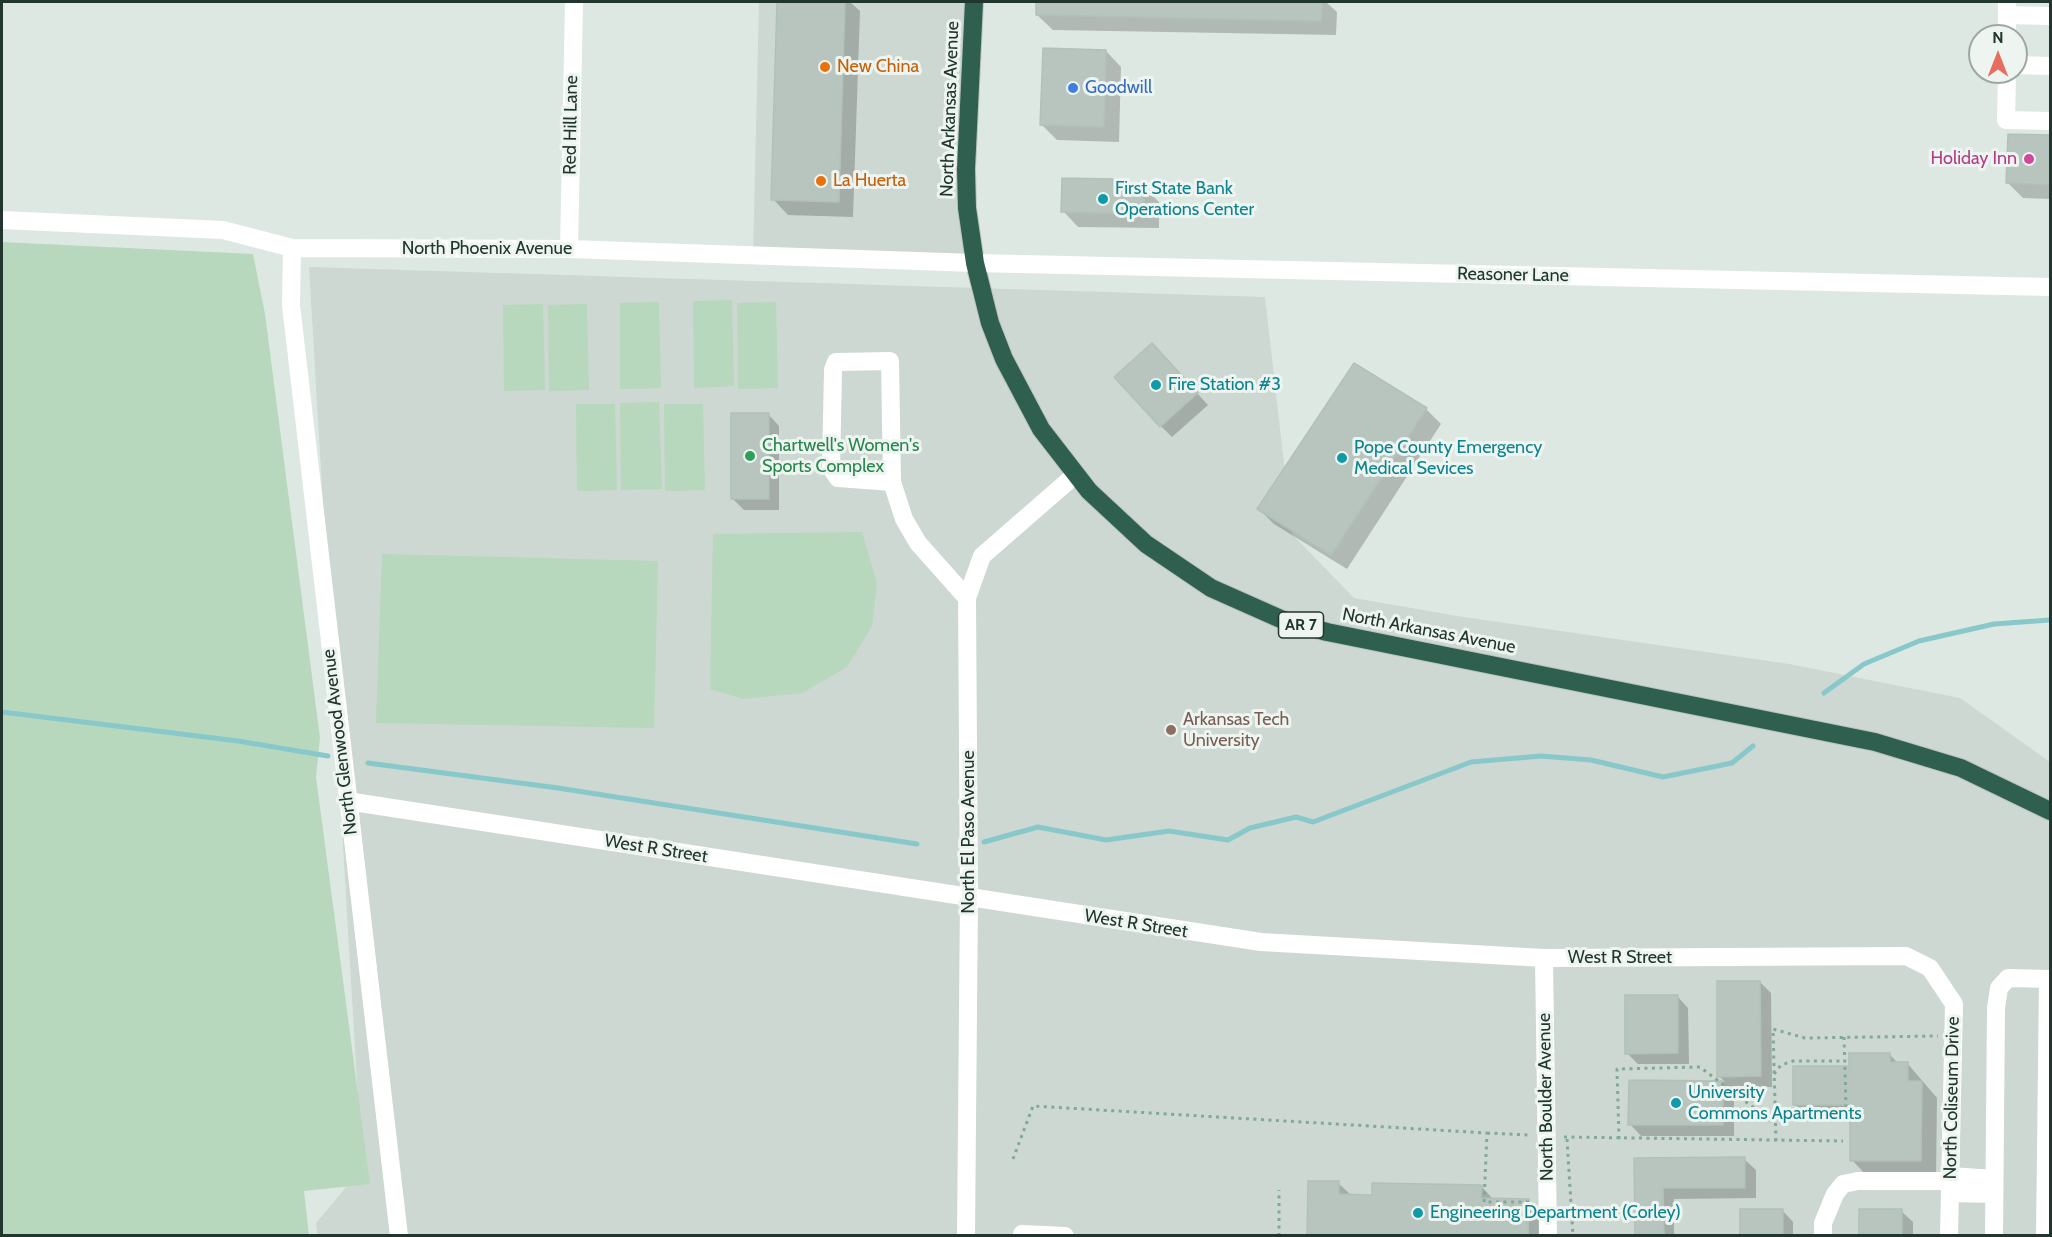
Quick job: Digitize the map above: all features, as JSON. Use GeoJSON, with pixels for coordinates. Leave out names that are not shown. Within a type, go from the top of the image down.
{"type":"FeatureCollection","features":[{"type":"Feature","properties":{"kind":"highway","name":"North Arkansas Avenue"},"geometry":{"type":"LineString","coordinates":[[974,2],[966,169],[967,208],[975,263],[990,323],[1004,359],[1041,429],[1075,475],[1116,519],[1177,567],[1246,606],[1283,620],[1327,632],[1875,742],[1961,768],[2050,811]]}},
{"type":"Feature","properties":{"kind":"street","name":"Red Hill Lane"},"geometry":{"type":"LineString","coordinates":[[569,249],[574,2]]}},
{"type":"Feature","properties":{"kind":"street"},"geometry":{"type":"LineString","coordinates":[[2007,24],[2007,8],[2050,16]]}},
{"type":"Feature","properties":{"kind":"street"},"geometry":{"type":"LineString","coordinates":[[2028,65],[2050,66]]}},
{"type":"Feature","properties":{"kind":"street"},"geometry":{"type":"LineString","coordinates":[[2007,84],[2006,120],[2050,121]]}},
{"type":"Feature","properties":{"kind":"street","name":"North Phoenix Avenue"},"geometry":{"type":"LineString","coordinates":[[2,220],[223,230],[292,248],[569,249],[975,263]]}},
{"type":"Feature","properties":{"kind":"street","name":"North Glenwood Avenue"},"geometry":{"type":"LineString","coordinates":[[292,248],[291,305],[399,1236]]}},
{"type":"Feature","properties":{"kind":"street","name":"Reasoner Lane"},"geometry":{"type":"LineString","coordinates":[[975,263],[2050,287]]}},
{"type":"Feature","properties":{"kind":"street"},"geometry":{"type":"LineString","coordinates":[[892,482],[838,478],[831,468],[832,370],[836,362],[890,361],[892,482],[904,519],[918,543],[967,598]]}},
{"type":"Feature","properties":{"kind":"street","name":"North El Paso Avenue"},"geometry":{"type":"LineString","coordinates":[[966,1236],[969,898],[967,598],[982,556],[1075,475]]}},
{"type":"Feature","properties":{"kind":"street","name":"West R Street"},"geometry":{"type":"LineString","coordinates":[[347,801],[1261,942],[1544,958],[1726,958],[1894,954],[1906,956],[1930,968]]}},
{"type":"Feature","properties":{"kind":"street","name":"North Boulder Avenue"},"geometry":{"type":"LineString","coordinates":[[1544,958],[1548,1236]]}},
{"type":"Feature","properties":{"kind":"street","name":"North Coliseum Drive"},"geometry":{"type":"LineString","coordinates":[[1930,968],[1954,1004],[1949,1236]]}},
{"type":"Feature","properties":{"kind":"street"},"geometry":{"type":"LineString","coordinates":[[1994,1236],[1996,1008],[1999,988],[2008,978],[2049,979],[2045,1236]]}},
{"type":"Feature","properties":{"kind":"street"},"geometry":{"type":"LineString","coordinates":[[1823,1236],[1823,1223],[1835,1194],[1844,1184],[1858,1181],[1950,1183],[1994,1187]]}},
{"type":"Feature","properties":{"kind":"street"},"geometry":{"type":"LineString","coordinates":[[1022,1234],[1065,1236]]}},
{"type":"Feature","properties":{"kind":"path"},"geometry":{"type":"LineString","coordinates":[[1776,1141],[1773,1029],[1805,1038],[1953,1036]]}},
{"type":"Feature","properties":{"kind":"path"},"geometry":{"type":"LineString","coordinates":[[1844,1037],[1846,1106]]}},
{"type":"Feature","properties":{"kind":"path"},"geometry":{"type":"LineString","coordinates":[[1774,1074],[1781,1065],[1792,1061],[1845,1061]]}},
{"type":"Feature","properties":{"kind":"path"},"geometry":{"type":"LineString","coordinates":[[1619,1139],[1617,1069],[1700,1066],[1775,1124]]}},
{"type":"Feature","properties":{"kind":"path"},"geometry":{"type":"LineString","coordinates":[[1012,1159],[1033,1106],[1567,1138],[1843,1141]]}},
{"type":"Feature","properties":{"kind":"path"},"geometry":{"type":"LineString","coordinates":[[1487,1133],[1484,1202],[1534,1202],[1534,1213]]}},
{"type":"Feature","properties":{"kind":"path"},"geometry":{"type":"LineString","coordinates":[[1567,1138],[1573,1236]]}},
{"type":"Feature","properties":{"kind":"path"},"geometry":{"type":"LineString","coordinates":[[1279,1190],[1279,1236]]}},
{"type":"Feature","properties":{"kind":"shaded area"},"geometry":{"type":"Polygon","coordinates":[[[759,2],[974,2],[975,263],[753,255],[759,2]]]}},
{"type":"Feature","properties":{"kind":"shaded area","name":"Arkansas Tech University"},"geometry":{"type":"Polygon","coordinates":[[[309,267],[1265,297],[1292,534],[1354,598],[1457,616],[1789,664],[1960,698],[2050,762],[2050,1235],[317,1235],[316,1223],[362,1168],[309,267]]]}},
{"type":"Feature","properties":{"kind":"green space"},"geometry":{"type":"Polygon","coordinates":[[[2,242],[253,254],[265,314],[320,738],[316,777],[370,1184],[304,1191],[309,1235],[2,1235],[2,242]]]}},
{"type":"Feature","properties":{"kind":"green space"},"geometry":{"type":"Polygon","coordinates":[[[732,300],[734,386],[694,388],[693,301],[732,300]]]}},
{"type":"Feature","properties":{"kind":"green space"},"geometry":{"type":"Polygon","coordinates":[[[659,302],[661,388],[620,389],[620,303],[659,302]]]}},
{"type":"Feature","properties":{"kind":"green space"},"geometry":{"type":"Polygon","coordinates":[[[776,302],[778,388],[738,389],[737,303],[776,302]]]}},
{"type":"Feature","properties":{"kind":"green space"},"geometry":{"type":"Polygon","coordinates":[[[543,304],[545,390],[504,391],[503,305],[543,304]]]}},
{"type":"Feature","properties":{"kind":"green space"},"geometry":{"type":"Polygon","coordinates":[[[587,304],[589,390],[549,391],[548,305],[587,304]]]}},
{"type":"Feature","properties":{"kind":"green space"},"geometry":{"type":"Polygon","coordinates":[[[659,402],[662,489],[621,490],[620,403],[659,402]]]}},
{"type":"Feature","properties":{"kind":"green space"},"geometry":{"type":"Polygon","coordinates":[[[576,404],[615,404],[617,490],[577,491],[576,404]]]}},
{"type":"Feature","properties":{"kind":"green space"},"geometry":{"type":"Polygon","coordinates":[[[664,404],[703,404],[705,490],[665,491],[664,404]]]}},
{"type":"Feature","properties":{"kind":"green space"},"geometry":{"type":"Polygon","coordinates":[[[862,532],[877,583],[872,626],[847,667],[802,693],[743,699],[710,689],[713,534],[862,532]]]}},
{"type":"Feature","properties":{"kind":"green space"},"geometry":{"type":"Polygon","coordinates":[[[382,554],[658,561],[654,728],[376,723],[382,554]]]}},
{"type":"Feature","properties":{"kind":"building"},"geometry":{"type":"Polygon","coordinates":[[[777,2],[845,2],[839,202],[771,200],[777,2]]]}},
{"type":"Feature","properties":{"kind":"building"},"geometry":{"type":"Polygon","coordinates":[[[1036,2],[1322,2],[1321,21],[1036,15],[1036,2]]]}},
{"type":"Feature","properties":{"kind":"building","name":"Goodwill"},"geometry":{"type":"Polygon","coordinates":[[[1043,48],[1106,50],[1104,127],[1040,125],[1043,48]]]}},
{"type":"Feature","properties":{"kind":"building","name":"Holiday Inn"},"geometry":{"type":"Polygon","coordinates":[[[2008,134],[2050,135],[2050,185],[2006,183],[2008,134]]]}},
{"type":"Feature","properties":{"kind":"building","name":"First State Bank Operations Center"},"geometry":{"type":"Polygon","coordinates":[[[1062,178],[1113,179],[1113,185],[1144,186],[1144,214],[1061,212],[1062,178]]]}},
{"type":"Feature","properties":{"kind":"building","name":"Fire Station #3"},"geometry":{"type":"Polygon","coordinates":[[[1152,343],[1198,393],[1160,427],[1114,377],[1152,343]]]}},
{"type":"Feature","properties":{"kind":"building","name":"Pope County Emergency Medical Sevices"},"geometry":{"type":"Polygon","coordinates":[[[1354,363],[1427,408],[1331,555],[1257,509],[1354,363]]]}},
{"type":"Feature","properties":{"kind":"building","name":"Chartwell's Women's Sports Complex"},"geometry":{"type":"Polygon","coordinates":[[[731,413],[769,413],[769,499],[731,499],[731,413]]]}},
{"type":"Feature","properties":{"kind":"building","name":"University Commons Apartments"},"geometry":{"type":"Polygon","coordinates":[[[1717,981],[1760,981],[1761,1076],[1717,1077],[1717,981]]]}},
{"type":"Feature","properties":{"kind":"building","name":"University Commons Apartments"},"geometry":{"type":"Polygon","coordinates":[[[1625,995],[1678,995],[1678,1053],[1625,1054],[1625,995]]]}},
{"type":"Feature","properties":{"kind":"building"},"geometry":{"type":"Polygon","coordinates":[[[1849,1053],[1890,1053],[1890,1062],[1908,1062],[1908,1081],[1922,1081],[1921,1161],[1850,1161],[1850,1105],[1793,1105],[1793,1066],[1849,1066],[1849,1053]]]}},
{"type":"Feature","properties":{"kind":"building","name":"University Commons Apartments"},"geometry":{"type":"Polygon","coordinates":[[[1629,1080],[1723,1081],[1723,1125],[1628,1125],[1629,1080]]]}},
{"type":"Feature","properties":{"kind":"building"},"geometry":{"type":"Polygon","coordinates":[[[1745,1157],[1745,1188],[1663,1188],[1664,1236],[1635,1236],[1634,1158],[1745,1157]]]}},
{"type":"Feature","properties":{"kind":"building","name":"Engineering Department (Corley)"},"geometry":{"type":"Polygon","coordinates":[[[1308,1181],[1339,1181],[1339,1194],[1372,1195],[1372,1183],[1482,1185],[1481,1198],[1529,1199],[1528,1236],[1307,1236],[1308,1181]]]}},
{"type":"Feature","properties":{"kind":"building"},"geometry":{"type":"Polygon","coordinates":[[[1740,1209],[1783,1209],[1783,1236],[1740,1236],[1740,1209]]]}},
{"type":"Feature","properties":{"kind":"building"},"geometry":{"type":"Polygon","coordinates":[[[1859,1209],[1902,1209],[1902,1236],[1859,1236],[1859,1209]]]}},
{"type":"Feature","properties":{"kind":"waterway"},"geometry":{"type":"LineString","coordinates":[[1824,693],[1864,664],[1919,641],[1994,624],[2050,620]]}},
{"type":"Feature","properties":{"kind":"waterway"},"geometry":{"type":"LineString","coordinates":[[2,712],[238,741],[328,756]]}},
{"type":"Feature","properties":{"kind":"waterway"},"geometry":{"type":"LineString","coordinates":[[984,842],[1038,827],[1106,840],[1169,831],[1228,840],[1250,828],[1296,817],[1313,822],[1471,762],[1541,756],[1591,760],[1663,777],[1732,763],[1753,746]]}},
{"type":"Feature","properties":{"kind":"waterway"},"geometry":{"type":"LineString","coordinates":[[368,763],[558,788],[917,844]]}},
{"type":"Feature","properties":{"kind":"place","name":"New China"},"geometry":{"type":"Point","coordinates":[825,67]}},
{"type":"Feature","properties":{"kind":"place","name":"Goodwill"},"geometry":{"type":"Point","coordinates":[1073,88]}},
{"type":"Feature","properties":{"kind":"place","name":"Holiday Inn"},"geometry":{"type":"Point","coordinates":[2029,159]}},
{"type":"Feature","properties":{"kind":"place","name":"La Huerta"},"geometry":{"type":"Point","coordinates":[821,181]}},
{"type":"Feature","properties":{"kind":"place","name":"First State Bank Operations Center"},"geometry":{"type":"Point","coordinates":[1103,199]}},
{"type":"Feature","properties":{"kind":"place","name":"Fire Station #3"},"geometry":{"type":"Point","coordinates":[1156,385]}},
{"type":"Feature","properties":{"kind":"place","name":"Chartwell's Women's Sports Complex"},"geometry":{"type":"Point","coordinates":[750,456]}},
{"type":"Feature","properties":{"kind":"place","name":"Pope County Emergency Medical Sevices"},"geometry":{"type":"Point","coordinates":[1342,458]}},
{"type":"Feature","properties":{"kind":"place","name":"Arkansas Tech University"},"geometry":{"type":"Point","coordinates":[1171,730]}},
{"type":"Feature","properties":{"kind":"place","name":"University Commons Apartments"},"geometry":{"type":"Point","coordinates":[1676,1103]}},
{"type":"Feature","properties":{"kind":"place","name":"Engineering Department (Corley)"},"geometry":{"type":"Point","coordinates":[1418,1213]}}]}
